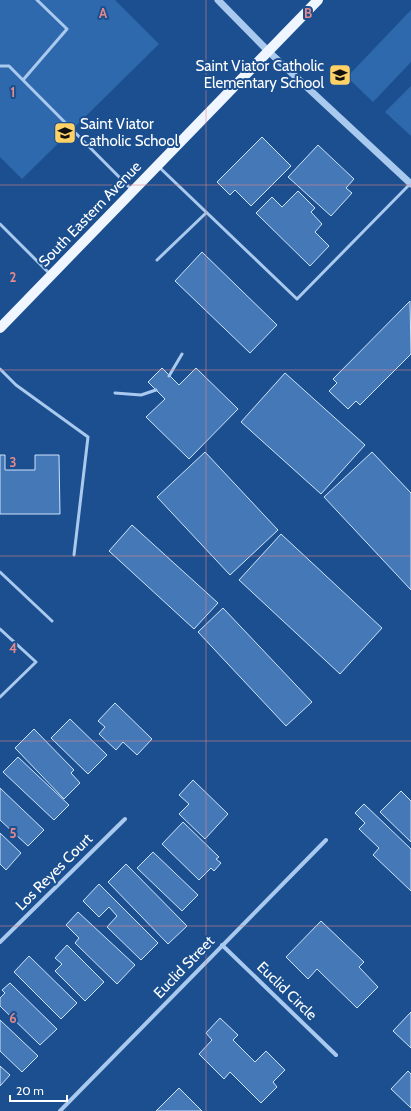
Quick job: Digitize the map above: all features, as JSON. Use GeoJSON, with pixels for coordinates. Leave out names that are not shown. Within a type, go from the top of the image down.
{"type":"FeatureCollection","features":[{"type":"Feature","properties":{"kind":"main road","name":"South Eastern Avenue"},"geometry":{"type":"LineString","coordinates":[[0,328],[318,0]]}},
{"type":"Feature","properties":{"kind":"street"},"geometry":{"type":"LineString","coordinates":[[218,0],[268,51],[411,184]]}},
{"type":"Feature","properties":{"kind":"street","name":"Los Reyes Court"},"geometry":{"type":"LineString","coordinates":[[0,942],[125,819]]}},
{"type":"Feature","properties":{"kind":"street","name":"Euclid Street"},"geometry":{"type":"LineString","coordinates":[[60,1111],[326,840]]}},
{"type":"Feature","properties":{"kind":"street","name":"Euclid Circle"},"geometry":{"type":"LineString","coordinates":[[222,945],[336,1055]]}},
{"type":"Feature","properties":{"kind":"lane"},"geometry":{"type":"LineString","coordinates":[[23,80],[67,29],[37,0]]}},
{"type":"Feature","properties":{"kind":"lane"},"geometry":{"type":"LineString","coordinates":[[0,66],[9,66],[133,191]]}},
{"type":"Feature","properties":{"kind":"lane"},"geometry":{"type":"LineString","coordinates":[[157,166],[297,299],[411,184]]}},
{"type":"Feature","properties":{"kind":"lane"},"geometry":{"type":"LineString","coordinates":[[157,260],[206,213]]}},
{"type":"Feature","properties":{"kind":"lane"},"geometry":{"type":"LineString","coordinates":[[0,224],[51,275]]}},
{"type":"Feature","properties":{"kind":"lane"},"geometry":{"type":"LineString","coordinates":[[169,376],[182,354]]}},
{"type":"Feature","properties":{"kind":"lane"},"geometry":{"type":"LineString","coordinates":[[0,369],[16,385],[88,437],[74,555]]}},
{"type":"Feature","properties":{"kind":"lane"},"geometry":{"type":"LineString","coordinates":[[115,393],[141,395],[156,390]]}},
{"type":"Feature","properties":{"kind":"lane"},"geometry":{"type":"LineString","coordinates":[[0,572],[52,621]]}},
{"type":"Feature","properties":{"kind":"lane"},"geometry":{"type":"LineString","coordinates":[[0,628],[36,662],[0,697]]}},
{"type":"Feature","properties":{"kind":"shaded area"},"geometry":{"type":"Polygon","coordinates":[[[0,0],[115,0],[159,44],[22,179],[0,157],[0,0]]]}},
{"type":"Feature","properties":{"kind":"shaded area"},"geometry":{"type":"Polygon","coordinates":[[[411,10],[411,62],[373,102],[347,77],[411,10]]]}},
{"type":"Feature","properties":{"kind":"shaded area"},"geometry":{"type":"Polygon","coordinates":[[[411,86],[411,136],[385,112],[411,86]]]}},
{"type":"Feature","properties":{"kind":"building"},"geometry":{"type":"Polygon","coordinates":[[[262,137],[291,166],[251,206],[235,190],[230,195],[217,182],[262,137]]]}},
{"type":"Feature","properties":{"kind":"building"},"geometry":{"type":"Polygon","coordinates":[[[318,145],[354,179],[346,188],[352,193],[331,216],[288,177],[318,145]]]}},
{"type":"Feature","properties":{"kind":"building"},"geometry":{"type":"Polygon","coordinates":[[[298,191],[315,208],[311,212],[322,224],[315,232],[329,246],[310,266],[256,213],[272,197],[282,207],[298,191]]]}},
{"type":"Feature","properties":{"kind":"building"},"geometry":{"type":"Polygon","coordinates":[[[202,252],[277,325],[250,353],[175,281],[202,252]]]}},
{"type":"Feature","properties":{"kind":"building"},"geometry":{"type":"Polygon","coordinates":[[[410,301],[411,354],[360,405],[356,401],[348,409],[329,391],[337,383],[333,379],[410,301]]]}},
{"type":"Feature","properties":{"kind":"building"},"geometry":{"type":"Polygon","coordinates":[[[162,368],[179,385],[196,368],[238,409],[189,459],[146,417],[165,399],[148,382],[162,368]]]}},
{"type":"Feature","properties":{"kind":"building"},"geometry":{"type":"Polygon","coordinates":[[[285,373],[365,445],[321,494],[241,422],[285,373]]]}},
{"type":"Feature","properties":{"kind":"building"},"geometry":{"type":"Polygon","coordinates":[[[205,452],[278,530],[230,575],[157,497],[205,452]]]}},
{"type":"Feature","properties":{"kind":"building"},"geometry":{"type":"Polygon","coordinates":[[[372,452],[411,493],[411,590],[324,497],[372,452]]]}},
{"type":"Feature","properties":{"kind":"building"},"geometry":{"type":"Polygon","coordinates":[[[0,455],[5,455],[5,470],[35,470],[35,455],[59,455],[60,514],[0,514],[0,455]]]}},
{"type":"Feature","properties":{"kind":"building"},"geometry":{"type":"Polygon","coordinates":[[[132,525],[218,603],[194,629],[109,551],[132,525]]]}},
{"type":"Feature","properties":{"kind":"building"},"geometry":{"type":"Polygon","coordinates":[[[281,534],[382,628],[340,674],[239,580],[281,534]]]}},
{"type":"Feature","properties":{"kind":"building"},"geometry":{"type":"Polygon","coordinates":[[[223,608],[312,702],[286,726],[198,632],[223,608]]]}},
{"type":"Feature","properties":{"kind":"building"},"geometry":{"type":"Polygon","coordinates":[[[115,703],[152,739],[137,755],[123,742],[116,750],[99,734],[105,727],[98,721],[115,703]]]}},
{"type":"Feature","properties":{"kind":"building"},"geometry":{"type":"Polygon","coordinates":[[[70,719],[107,755],[88,774],[51,738],[70,719]]]}},
{"type":"Feature","properties":{"kind":"building"},"geometry":{"type":"Polygon","coordinates":[[[34,729],[74,770],[71,773],[80,783],[64,799],[15,748],[34,729]]]}},
{"type":"Feature","properties":{"kind":"building"},"geometry":{"type":"Polygon","coordinates":[[[18,757],[69,805],[54,820],[3,772],[18,757]]]}},
{"type":"Feature","properties":{"kind":"building"},"geometry":{"type":"Polygon","coordinates":[[[193,780],[228,814],[205,839],[179,814],[189,804],[179,795],[193,780]]]}},
{"type":"Feature","properties":{"kind":"building"},"geometry":{"type":"Polygon","coordinates":[[[0,788],[44,830],[28,846],[0,820],[0,788]]]}},
{"type":"Feature","properties":{"kind":"building"},"geometry":{"type":"Polygon","coordinates":[[[401,791],[411,801],[411,842],[380,812],[401,791]]]}},
{"type":"Feature","properties":{"kind":"building"},"geometry":{"type":"Polygon","coordinates":[[[364,804],[411,849],[411,891],[373,855],[379,848],[359,829],[365,823],[355,813],[364,804]]]}},
{"type":"Feature","properties":{"kind":"building"},"geometry":{"type":"Polygon","coordinates":[[[183,822],[219,857],[216,859],[221,863],[214,871],[211,868],[199,880],[162,844],[183,822]]]}},
{"type":"Feature","properties":{"kind":"building"},"geometry":{"type":"Polygon","coordinates":[[[0,833],[21,853],[6,870],[0,864],[0,833]]]}},
{"type":"Feature","properties":{"kind":"building"},"geometry":{"type":"Polygon","coordinates":[[[153,852],[198,895],[182,911],[137,868],[153,852]]]}},
{"type":"Feature","properties":{"kind":"building"},"geometry":{"type":"Polygon","coordinates":[[[126,864],[187,926],[168,944],[108,882],[126,864]]]}},
{"type":"Feature","properties":{"kind":"building"},"geometry":{"type":"Polygon","coordinates":[[[99,884],[158,943],[141,960],[107,927],[117,916],[109,907],[99,917],[83,901],[99,884]]]}},
{"type":"Feature","properties":{"kind":"building"},"geometry":{"type":"Polygon","coordinates":[[[78,912],[135,965],[117,984],[75,943],[79,938],[66,925],[78,912]]]}},
{"type":"Feature","properties":{"kind":"building"},"geometry":{"type":"Polygon","coordinates":[[[321,921],[364,962],[359,967],[378,987],[357,1008],[317,969],[308,979],[286,957],[321,921]]]}},
{"type":"Feature","properties":{"kind":"building"},"geometry":{"type":"Polygon","coordinates":[[[67,945],[104,982],[85,1001],[55,971],[62,964],[55,958],[67,945]]]}},
{"type":"Feature","properties":{"kind":"building"},"geometry":{"type":"Polygon","coordinates":[[[29,956],[77,1003],[61,1019],[14,972],[29,956]]]}},
{"type":"Feature","properties":{"kind":"building"},"geometry":{"type":"Polygon","coordinates":[[[10,983],[57,1029],[40,1045],[0,1006],[0,998],[5,993],[2,990],[10,983]]]}},
{"type":"Feature","properties":{"kind":"building"},"geometry":{"type":"Polygon","coordinates":[[[411,1012],[411,1048],[393,1031],[411,1012]]]}},
{"type":"Feature","properties":{"kind":"building"},"geometry":{"type":"Polygon","coordinates":[[[220,1018],[238,1035],[233,1040],[255,1062],[266,1051],[285,1070],[273,1082],[277,1087],[261,1103],[230,1072],[224,1079],[199,1054],[212,1040],[206,1033],[220,1018]]]}},
{"type":"Feature","properties":{"kind":"building"},"geometry":{"type":"Polygon","coordinates":[[[0,1020],[38,1056],[22,1072],[0,1051],[0,1020]]]}},
{"type":"Feature","properties":{"kind":"building"},"geometry":{"type":"Polygon","coordinates":[[[0,1066],[10,1075],[0,1086],[0,1066]]]}},
{"type":"Feature","properties":{"kind":"building"},"geometry":{"type":"Polygon","coordinates":[[[408,1071],[411,1074],[411,1108],[391,1089],[408,1071]]]}},
{"type":"Feature","properties":{"kind":"building"},"geometry":{"type":"Polygon","coordinates":[[[179,1088],[202,1111],[156,1111],[179,1088]]]}},
{"type":"Feature","properties":{"kind":"place","name":"Saint Viator Catholic Elementary School"},"geometry":{"type":"Point","coordinates":[340,75]}},
{"type":"Feature","properties":{"kind":"place","name":"Saint Viator Catholic School"},"geometry":{"type":"Point","coordinates":[65,133]}}]}
